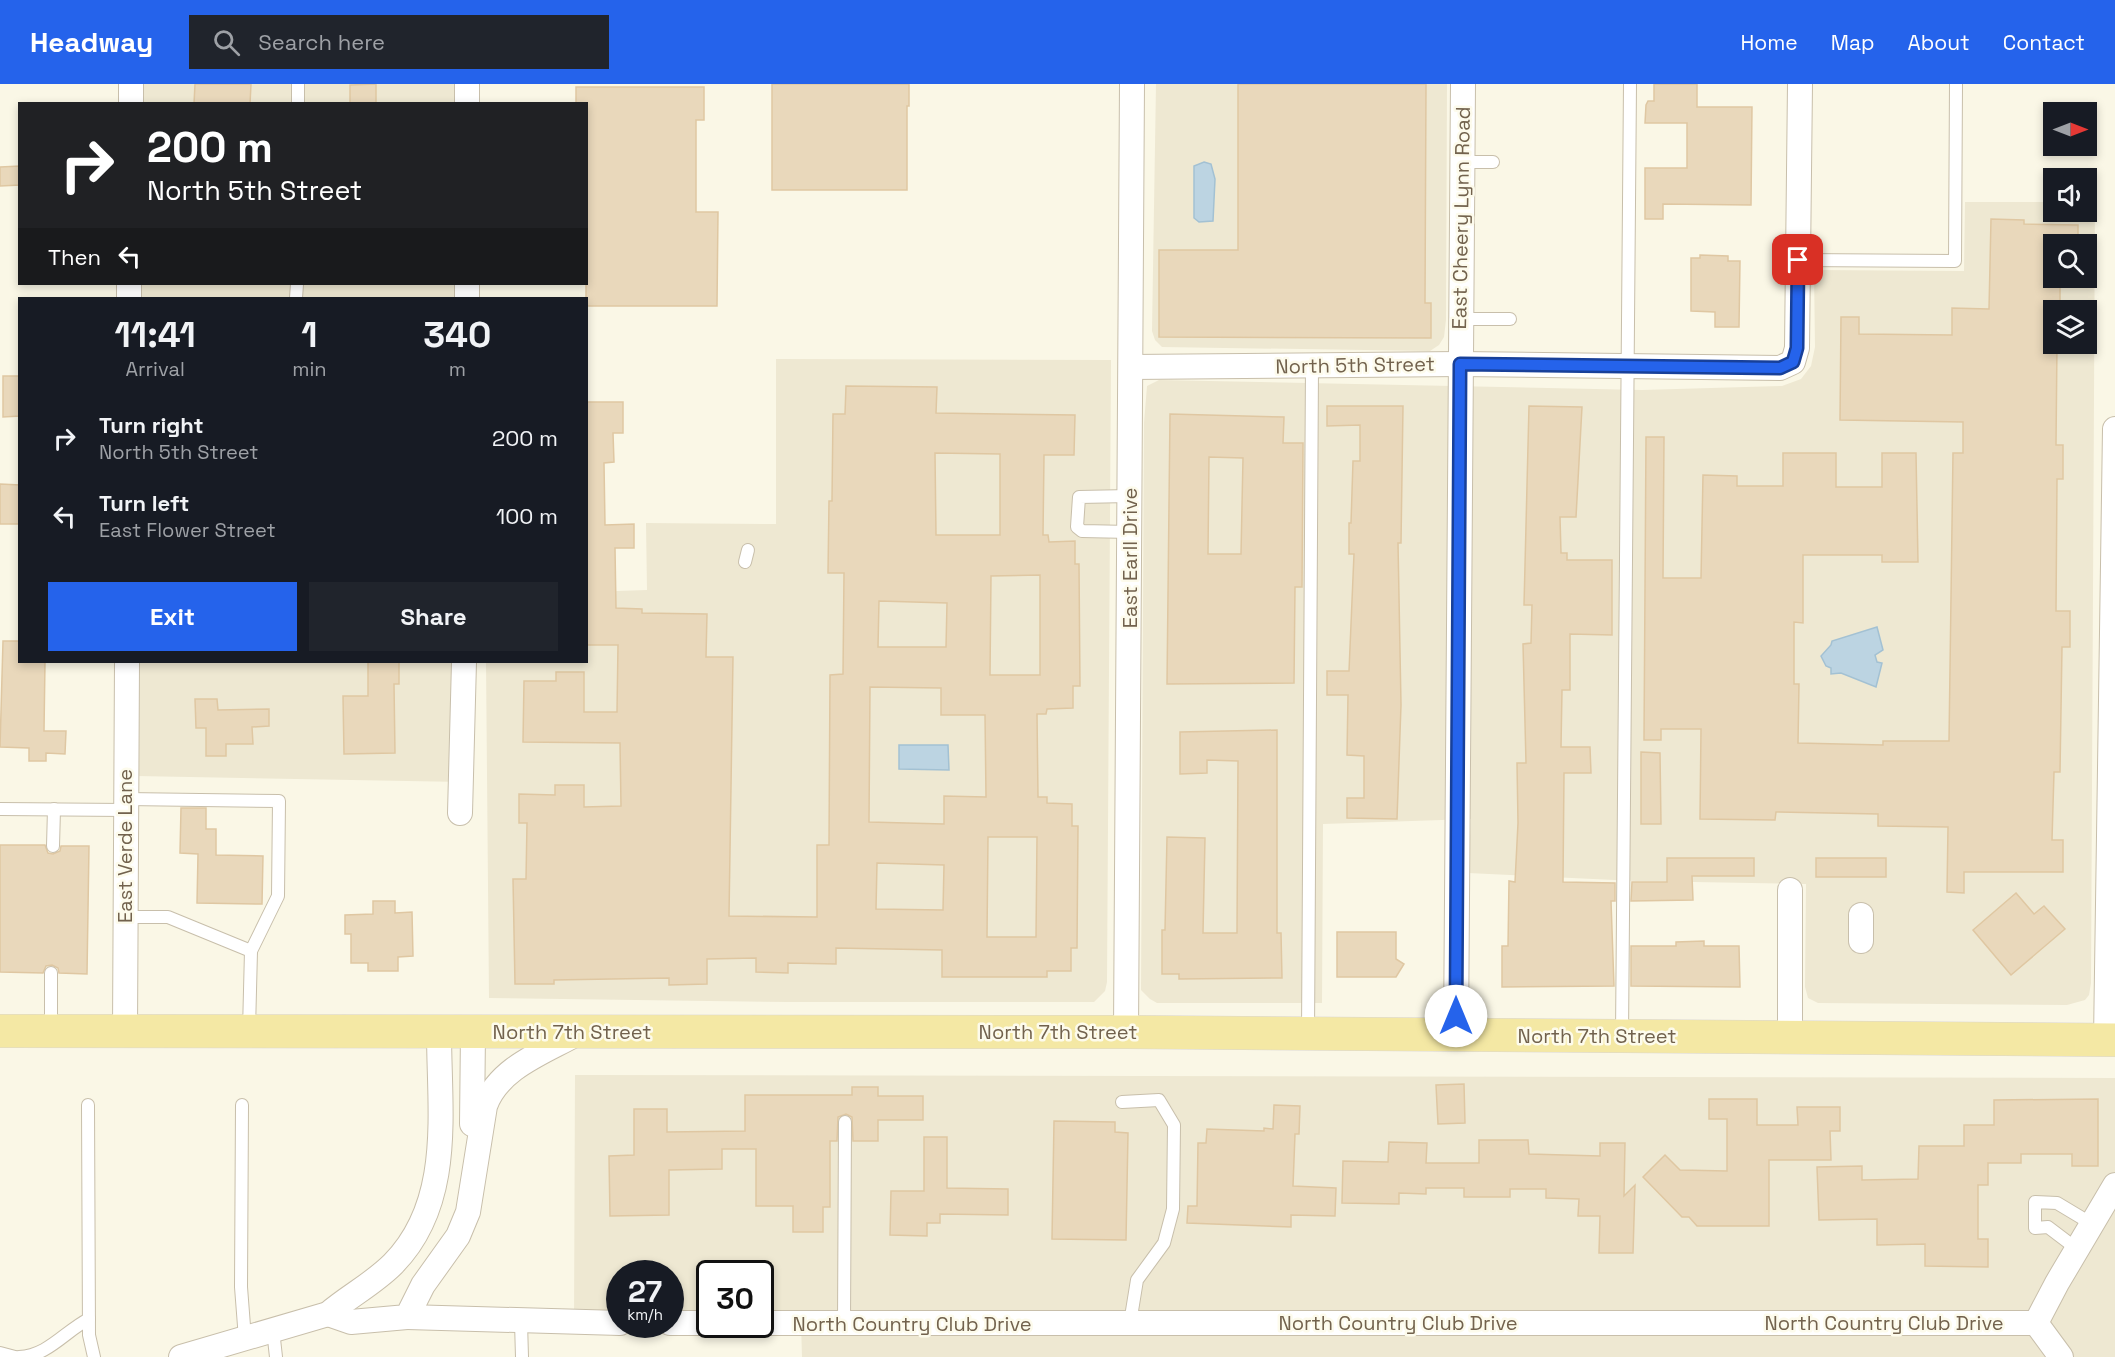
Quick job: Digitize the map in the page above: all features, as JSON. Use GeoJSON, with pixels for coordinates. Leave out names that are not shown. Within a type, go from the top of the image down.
{"type":"FeatureCollection","features":[{"type":"Feature","properties":{"kind":"main road","name":"North 7th Street"},"geometry":{"type":"LineString","coordinates":[[0,1031],[1126,1032],[2111,1040]]}},
{"type":"Feature","properties":{"kind":"street"},"geometry":{"type":"LineString","coordinates":[[131,84],[131,102]]}},
{"type":"Feature","properties":{"kind":"street"},"geometry":{"type":"LineString","coordinates":[[466,84],[467,102]]}},
{"type":"Feature","properties":{"kind":"street","name":"East Earll Drive"},"geometry":{"type":"LineString","coordinates":[[1126,1032],[1132,84]]}},
{"type":"Feature","properties":{"kind":"street","name":"East Cheery Lynn Road"},"geometry":{"type":"LineString","coordinates":[[1456,1035],[1463,84]]}},
{"type":"Feature","properties":{"kind":"street"},"geometry":{"type":"LineString","coordinates":[[1798,260],[1800,84]]}},
{"type":"Feature","properties":{"kind":"street","name":"North 5th Street"},"geometry":{"type":"LineString","coordinates":[[1131,367],[1460,364],[1780,368],[1793,362],[1797,348],[1798,260]]}},
{"type":"Feature","properties":{"kind":"street"},"geometry":{"type":"LineString","coordinates":[[2111,1040],[2115,429]]}},
{"type":"Feature","properties":{"kind":"street","name":"East Verde Lane"},"geometry":{"type":"LineString","coordinates":[[125,1030],[126,663]]}},
{"type":"Feature","properties":{"kind":"street"},"geometry":{"type":"LineString","coordinates":[[460,813],[463,782],[464,663]]}},
{"type":"Feature","properties":{"kind":"street"},"geometry":{"type":"LineString","coordinates":[[1790,890],[1790,1036]]}},
{"type":"Feature","properties":{"kind":"street"},"geometry":{"type":"LineString","coordinates":[[1861,915],[1861,941]]}},
{"type":"Feature","properties":{"kind":"street"},"geometry":{"type":"LineString","coordinates":[[194,1355],[328,1314],[346,1299],[378,1279],[395,1262],[423,1223],[436,1185],[439,1159],[439,1032]]}},
{"type":"Feature","properties":{"kind":"street"},"geometry":{"type":"LineString","coordinates":[[473,1032],[472,1131],[477,1153]]}},
{"type":"Feature","properties":{"kind":"street"},"geometry":{"type":"LineString","coordinates":[[407,1317],[423,1285],[458,1236],[465,1218],[474,1185],[477,1153],[483,1134],[485,1106],[497,1083],[519,1065],[580,1032]]}},
{"type":"Feature","properties":{"kind":"street"},"geometry":{"type":"LineString","coordinates":[[2061,1357],[2036,1323],[2115,1185]]}},
{"type":"Feature","properties":{"kind":"street"},"geometry":{"type":"LineString","coordinates":[[430,1205],[465,1218]]}},
{"type":"Feature","properties":{"kind":"street"},"geometry":{"type":"LineString","coordinates":[[395,1262],[423,1285]]}},
{"type":"Feature","properties":{"kind":"street"},"geometry":{"type":"LineString","coordinates":[[328,1314],[351,1322],[407,1317],[606,1323]]}},
{"type":"Feature","properties":{"kind":"street","name":"North Country Club Drive"},"geometry":{"type":"LineString","coordinates":[[774,1323],[2036,1323]]}},
{"type":"Feature","properties":{"kind":"lane"},"geometry":{"type":"LineString","coordinates":[[298,84],[298,102]]}},
{"type":"Feature","properties":{"kind":"lane"},"geometry":{"type":"LineString","coordinates":[[1622,1036],[1630,84]]}},
{"type":"Feature","properties":{"kind":"lane"},"geometry":{"type":"LineString","coordinates":[[1798,260],[1955,261],[1956,84]]}},
{"type":"Feature","properties":{"kind":"lane"},"geometry":{"type":"LineString","coordinates":[[1462,162],[1493,162]]}},
{"type":"Feature","properties":{"kind":"lane"},"geometry":{"type":"LineString","coordinates":[[1460,319],[1510,319]]}},
{"type":"Feature","properties":{"kind":"lane"},"geometry":{"type":"LineString","coordinates":[[1308,1034],[1311,366]]}},
{"type":"Feature","properties":{"kind":"lane"},"geometry":{"type":"LineString","coordinates":[[1130,496],[1079,497],[1077,527],[1082,531],[1130,532]]}},
{"type":"Feature","properties":{"kind":"lane"},"geometry":{"type":"LineString","coordinates":[[0,809],[279,801],[278,896],[251,951],[249,1031]]}},
{"type":"Feature","properties":{"kind":"lane"},"geometry":{"type":"LineString","coordinates":[[53,846],[54,809]]}},
{"type":"Feature","properties":{"kind":"lane"},"geometry":{"type":"LineString","coordinates":[[125,917],[168,917],[251,951]]}},
{"type":"Feature","properties":{"kind":"lane"},"geometry":{"type":"LineString","coordinates":[[51,973],[51,1031]]}},
{"type":"Feature","properties":{"kind":"lane"},"geometry":{"type":"LineString","coordinates":[[1122,1102],[1160,1100],[1174,1125],[1173,1209],[1164,1243],[1137,1280],[1130,1323]]}},
{"type":"Feature","properties":{"kind":"lane"},"geometry":{"type":"LineString","coordinates":[[88,1105],[89,1319],[94,1357]]}},
{"type":"Feature","properties":{"kind":"lane"},"geometry":{"type":"LineString","coordinates":[[242,1105],[241,1287],[245,1339]]}},
{"type":"Feature","properties":{"kind":"lane"},"geometry":{"type":"LineString","coordinates":[[844,1324],[845,1122]]}},
{"type":"Feature","properties":{"kind":"lane"},"geometry":{"type":"LineString","coordinates":[[2077,1249],[2048,1227],[2035,1228],[2035,1202],[2057,1203],[2092,1224]]}},
{"type":"Feature","properties":{"kind":"lane"},"geometry":{"type":"LineString","coordinates":[[0,1353],[17,1357],[55,1345],[75,1326],[89,1319]]}},
{"type":"Feature","properties":{"kind":"lane"},"geometry":{"type":"LineString","coordinates":[[522,1322],[522,1357]]}},
{"type":"Feature","properties":{"kind":"lane"},"geometry":{"type":"LineString","coordinates":[[273,1330],[276,1357]]}},
{"type":"Feature","properties":{"kind":"shaded area"},"geometry":{"type":"Polygon","coordinates":[[[136,84],[467,84],[467,102],[136,102],[136,84]]]}},
{"type":"Feature","properties":{"kind":"shaded area"},"geometry":{"type":"Polygon","coordinates":[[[1156,84],[1447,84],[1446,320],[1444,337],[1439,345],[1430,351],[1162,347],[1155,340],[1152,331],[1156,84]]]}},
{"type":"Feature","properties":{"kind":"shaded area"},"geometry":{"type":"Polygon","coordinates":[[[1965,202],[2043,202],[2043,222],[2095,222],[2095,234],[2043,234],[2043,288],[2095,288],[2094,300],[2043,300],[2043,354],[2094,354],[2091,983],[2089,995],[2085,1000],[2067,1005],[1818,1003],[1808,998],[1805,987],[1806,884],[1636,881],[1468,873],[1471,819],[1323,824],[1322,1003],[1157,1003],[1150,999],[1141,990],[1144,423],[1147,386],[1159,380],[1642,390],[1782,386],[1801,379],[1811,366],[1815,347],[1814,270],[1964,271],[1965,202]]]}},
{"type":"Feature","properties":{"kind":"shaded area"},"geometry":{"type":"Polygon","coordinates":[[[136,285],[466,285],[465,297],[136,297],[136,285]]]}},
{"type":"Feature","properties":{"kind":"shaded area"},"geometry":{"type":"Polygon","coordinates":[[[776,359],[1111,360],[1107,982],[1105,991],[1094,1002],[789,1002],[489,998],[486,663],[588,663],[588,592],[647,590],[646,523],[776,524],[776,359]]]}},
{"type":"Feature","properties":{"kind":"shaded area"},"geometry":{"type":"Polygon","coordinates":[[[136,663],[463,663],[463,782],[136,776],[136,663]]]}},
{"type":"Feature","properties":{"kind":"shaded area"},"geometry":{"type":"Polygon","coordinates":[[[575,1075],[2115,1078],[2115,1357],[802,1357],[801,1323],[774,1323],[774,1260],[696,1260],[696,1323],[684,1323],[684,1260],[606,1260],[606,1323],[574,1323],[575,1075]]]}},
{"type":"Feature","properties":{"kind":"water"},"geometry":{"type":"Polygon","coordinates":[[[1204,162],[1211,164],[1215,179],[1213,221],[1199,222],[1194,218],[1194,166],[1204,162]]]}},
{"type":"Feature","properties":{"kind":"water"},"geometry":{"type":"Polygon","coordinates":[[[1877,627],[1883,650],[1875,655],[1877,662],[1882,663],[1876,687],[1841,673],[1831,674],[1831,668],[1826,666],[1821,656],[1832,641],[1877,627]]]}},
{"type":"Feature","properties":{"kind":"water"},"geometry":{"type":"Polygon","coordinates":[[[899,745],[948,745],[949,770],[899,769],[899,745]]]}},
{"type":"Feature","properties":{"kind":"building"},"geometry":{"type":"Polygon","coordinates":[[[195,84],[251,84],[250,102],[194,102],[195,84]]]}},
{"type":"Feature","properties":{"kind":"building"},"geometry":{"type":"Polygon","coordinates":[[[376,84],[376,102],[350,102],[350,85],[376,84]]]}},
{"type":"Feature","properties":{"kind":"building"},"geometry":{"type":"Polygon","coordinates":[[[772,84],[909,84],[907,190],[772,190],[772,84]]]}},
{"type":"Feature","properties":{"kind":"building"},"geometry":{"type":"Polygon","coordinates":[[[1238,84],[1426,84],[1425,303],[1431,303],[1431,338],[1159,337],[1159,250],[1238,250],[1238,84]]]}},
{"type":"Feature","properties":{"kind":"building"},"geometry":{"type":"Polygon","coordinates":[[[1654,84],[1697,84],[1697,107],[1752,107],[1751,205],[1663,204],[1663,219],[1645,219],[1645,168],[1687,168],[1687,123],[1645,123],[1646,105],[1648,101],[1654,101],[1654,84]]]}},
{"type":"Feature","properties":{"kind":"building"},"geometry":{"type":"Polygon","coordinates":[[[576,87],[704,87],[704,120],[696,120],[696,212],[718,212],[717,306],[588,306],[586,285],[588,285],[588,102],[576,102],[576,87]]]}},
{"type":"Feature","properties":{"kind":"building"},"geometry":{"type":"Polygon","coordinates":[[[18,166],[18,185],[0,186],[0,167],[18,166]]]}},
{"type":"Feature","properties":{"kind":"building"},"geometry":{"type":"Polygon","coordinates":[[[1991,219],[2024,220],[2024,224],[2078,225],[2078,234],[2043,234],[2043,288],[2060,288],[2060,300],[2043,300],[2043,354],[2057,354],[2056,445],[2063,445],[2063,479],[2057,479],[2056,611],[2070,611],[2070,647],[2062,647],[2060,772],[2054,772],[2052,840],[2063,840],[2063,872],[1964,872],[1964,893],[1947,892],[1948,827],[1878,826],[1878,814],[1776,812],[1775,820],[1700,819],[1701,729],[1661,729],[1661,740],[1644,740],[1646,437],[1664,437],[1663,578],[1701,578],[1703,475],[1737,476],[1737,486],[1783,486],[1783,453],[1836,453],[1836,487],[1882,487],[1882,453],[1916,453],[1918,562],[1882,562],[1882,555],[1803,555],[1803,623],[1794,622],[1794,684],[1799,684],[1798,743],[1883,745],[1883,741],[1949,741],[1953,453],[1963,453],[1963,422],[1840,420],[1841,317],[1859,317],[1859,334],[1952,335],[1952,308],[1989,309],[1991,219]]]}},
{"type":"Feature","properties":{"kind":"building"},"geometry":{"type":"Polygon","coordinates":[[[1700,255],[1728,256],[1728,261],[1740,261],[1739,327],[1715,327],[1715,312],[1691,311],[1691,258],[1700,258],[1700,255]]]}},
{"type":"Feature","properties":{"kind":"building"},"geometry":{"type":"Polygon","coordinates":[[[3,376],[18,376],[18,416],[3,417],[3,376]]]}},
{"type":"Feature","properties":{"kind":"building"},"geometry":{"type":"Polygon","coordinates":[[[846,386],[937,387],[936,413],[1075,415],[1074,455],[1044,455],[1043,535],[1048,535],[1049,542],[1075,541],[1075,564],[1079,564],[1080,686],[1073,686],[1073,708],[1047,709],[1046,714],[1037,714],[1038,797],[1047,797],[1047,803],[1072,804],[1072,826],[1078,826],[1077,948],[1071,948],[1071,971],[1047,971],[1047,977],[942,977],[942,950],[836,948],[836,964],[788,963],[788,973],[756,972],[756,958],[707,959],[707,984],[669,985],[669,978],[554,980],[554,984],[515,984],[513,879],[526,879],[527,823],[519,823],[519,794],[555,795],[555,785],[584,785],[584,807],[621,806],[620,743],[523,742],[524,681],[556,681],[556,672],[584,672],[584,712],[617,712],[618,645],[588,645],[588,402],[623,402],[623,433],[613,433],[614,462],[604,463],[605,525],[634,524],[634,548],[615,548],[616,608],[642,609],[642,613],[707,614],[706,657],[733,657],[729,916],[817,917],[817,845],[829,845],[830,675],[843,674],[844,573],[828,573],[833,414],[845,414],[846,386]],[[935,453],[936,535],[1000,535],[1000,454],[935,453]],[[1040,575],[991,576],[990,675],[1040,675],[1040,575]],[[879,601],[878,647],[946,647],[947,603],[879,601]],[[870,687],[869,822],[944,824],[944,796],[986,797],[985,715],[941,715],[941,688],[870,687]],[[988,837],[987,937],[1036,937],[1037,837],[988,837]],[[877,863],[876,909],[943,910],[944,865],[877,863]]]}},
{"type":"Feature","properties":{"kind":"building"},"geometry":{"type":"Polygon","coordinates":[[[1327,406],[1403,406],[1401,543],[1398,543],[1401,705],[1397,819],[1347,818],[1347,798],[1364,798],[1364,756],[1347,755],[1348,695],[1327,695],[1327,671],[1349,671],[1354,554],[1349,554],[1349,523],[1351,523],[1353,461],[1360,461],[1360,425],[1327,426],[1327,406]]]}},
{"type":"Feature","properties":{"kind":"building"},"geometry":{"type":"Polygon","coordinates":[[[1529,406],[1582,407],[1576,517],[1560,517],[1561,553],[1567,553],[1567,560],[1612,560],[1612,635],[1570,634],[1570,690],[1562,690],[1561,747],[1590,747],[1591,773],[1564,773],[1563,882],[1615,883],[1615,901],[1611,901],[1614,986],[1502,987],[1502,946],[1508,946],[1509,881],[1515,882],[1518,823],[1517,763],[1526,763],[1523,644],[1531,643],[1532,605],[1524,605],[1529,406]]]}},
{"type":"Feature","properties":{"kind":"building"},"geometry":{"type":"Polygon","coordinates":[[[1170,414],[1284,417],[1283,443],[1303,443],[1302,587],[1295,587],[1294,683],[1167,684],[1170,414]],[[1209,457],[1208,554],[1241,554],[1243,458],[1209,457]]]}},
{"type":"Feature","properties":{"kind":"building"},"geometry":{"type":"Polygon","coordinates":[[[0,484],[18,485],[18,524],[0,524],[0,484]]]}},
{"type":"Feature","properties":{"kind":"building"},"geometry":{"type":"Polygon","coordinates":[[[3,641],[18,641],[18,663],[45,663],[44,731],[66,731],[65,754],[46,753],[46,761],[29,761],[29,748],[0,747],[3,641]]]}},
{"type":"Feature","properties":{"kind":"building"},"geometry":{"type":"Polygon","coordinates":[[[368,663],[399,663],[399,684],[394,684],[395,753],[344,754],[343,696],[368,696],[368,663]]]}},
{"type":"Feature","properties":{"kind":"building"},"geometry":{"type":"Polygon","coordinates":[[[195,699],[217,699],[218,710],[269,709],[269,726],[252,727],[253,744],[226,744],[226,756],[206,756],[206,728],[196,728],[195,699]]]}},
{"type":"Feature","properties":{"kind":"building"},"geometry":{"type":"Polygon","coordinates":[[[1277,730],[1277,933],[1281,933],[1282,978],[1179,979],[1179,974],[1162,974],[1167,837],[1205,838],[1203,933],[1237,933],[1238,761],[1207,760],[1207,773],[1180,774],[1180,732],[1277,730]]]}},
{"type":"Feature","properties":{"kind":"building"},"geometry":{"type":"Polygon","coordinates":[[[1641,752],[1660,753],[1661,824],[1641,824],[1641,752]]]}},
{"type":"Feature","properties":{"kind":"building"},"geometry":{"type":"Polygon","coordinates":[[[181,808],[206,808],[206,829],[216,829],[216,855],[263,856],[262,904],[197,903],[198,854],[180,853],[181,808]]]}},
{"type":"Feature","properties":{"kind":"building"},"geometry":{"type":"Polygon","coordinates":[[[0,845],[45,845],[48,853],[53,854],[60,851],[61,846],[89,846],[87,974],[59,973],[58,968],[52,965],[46,966],[43,973],[0,972],[0,845]]]}},
{"type":"Feature","properties":{"kind":"building"},"geometry":{"type":"Polygon","coordinates":[[[1667,858],[1754,858],[1754,876],[1692,876],[1693,900],[1631,901],[1632,882],[1667,882],[1667,858]]]}},
{"type":"Feature","properties":{"kind":"building"},"geometry":{"type":"Polygon","coordinates":[[[1816,858],[1886,858],[1886,877],[1816,877],[1816,858]]]}},
{"type":"Feature","properties":{"kind":"building"},"geometry":{"type":"Polygon","coordinates":[[[2016,893],[2034,914],[2044,906],[2065,929],[2011,975],[1973,930],[2016,893]]]}},
{"type":"Feature","properties":{"kind":"building"},"geometry":{"type":"Polygon","coordinates":[[[373,901],[395,901],[395,913],[412,912],[413,956],[398,957],[398,971],[368,971],[368,963],[351,963],[351,934],[345,934],[345,915],[373,914],[373,901]]]}},
{"type":"Feature","properties":{"kind":"building"},"geometry":{"type":"Polygon","coordinates":[[[1337,932],[1396,932],[1396,959],[1404,964],[1396,977],[1337,977],[1337,932]]]}},
{"type":"Feature","properties":{"kind":"building"},"geometry":{"type":"Polygon","coordinates":[[[1704,941],[1704,946],[1739,946],[1740,987],[1631,986],[1631,946],[1676,946],[1676,942],[1704,941]]]}},
{"type":"Feature","properties":{"kind":"building"},"geometry":{"type":"Polygon","coordinates":[[[1464,1084],[1465,1123],[1438,1124],[1436,1085],[1464,1084]]]}},
{"type":"Feature","properties":{"kind":"building"},"geometry":{"type":"Polygon","coordinates":[[[852,1087],[878,1087],[878,1096],[923,1096],[923,1120],[878,1120],[878,1141],[853,1141],[852,1117],[846,1114],[838,1117],[837,1141],[830,1141],[830,1207],[823,1207],[823,1232],[793,1232],[793,1206],[756,1206],[756,1149],[722,1149],[722,1169],[669,1170],[669,1215],[610,1216],[609,1156],[634,1155],[634,1109],[667,1109],[667,1132],[745,1131],[745,1095],[852,1095],[852,1087]]]}},
{"type":"Feature","properties":{"kind":"building"},"geometry":{"type":"Polygon","coordinates":[[[1709,1099],[1757,1099],[1757,1125],[1798,1125],[1797,1107],[1840,1107],[1840,1131],[1830,1131],[1831,1160],[1769,1160],[1769,1226],[1697,1226],[1689,1217],[1682,1217],[1643,1177],[1665,1155],[1680,1170],[1727,1171],[1727,1119],[1709,1119],[1709,1099]]]}},
{"type":"Feature","properties":{"kind":"building"},"geometry":{"type":"Polygon","coordinates":[[[2098,1099],[2098,1166],[2072,1166],[2072,1154],[2021,1154],[2021,1163],[1988,1163],[1988,1185],[1978,1185],[1978,1239],[1988,1239],[1988,1267],[1925,1266],[1925,1244],[1877,1245],[1877,1219],[1819,1220],[1817,1167],[1862,1166],[1862,1180],[1918,1179],[1919,1146],[1964,1146],[1964,1125],[1994,1125],[1994,1100],[2098,1099]]]}},
{"type":"Feature","properties":{"kind":"building"},"geometry":{"type":"Polygon","coordinates":[[[1274,1105],[1300,1106],[1299,1134],[1295,1134],[1293,1186],[1336,1188],[1335,1216],[1291,1215],[1291,1227],[1187,1223],[1188,1206],[1197,1206],[1198,1143],[1206,1143],[1207,1129],[1264,1131],[1264,1128],[1273,1129],[1274,1105]]]}},
{"type":"Feature","properties":{"kind":"building"},"geometry":{"type":"Polygon","coordinates":[[[1054,1121],[1115,1122],[1115,1132],[1128,1133],[1126,1240],[1052,1239],[1054,1121]]]}},
{"type":"Feature","properties":{"kind":"building"},"geometry":{"type":"Polygon","coordinates":[[[924,1137],[947,1137],[947,1188],[1008,1189],[1008,1215],[940,1214],[940,1223],[927,1223],[927,1236],[890,1235],[891,1191],[924,1191],[924,1137]]]}},
{"type":"Feature","properties":{"kind":"building"},"geometry":{"type":"Polygon","coordinates":[[[1479,1140],[1528,1140],[1529,1154],[1600,1156],[1600,1143],[1625,1143],[1624,1196],[1635,1185],[1633,1253],[1599,1253],[1600,1216],[1578,1216],[1579,1199],[1546,1198],[1546,1189],[1510,1189],[1510,1197],[1464,1197],[1464,1188],[1426,1188],[1426,1194],[1399,1193],[1399,1204],[1342,1203],[1343,1161],[1388,1162],[1389,1142],[1427,1143],[1426,1163],[1479,1163],[1479,1140]]]}},
{"type":"Feature","properties":{"kind":"route"},"geometry":{"type":"LineString","coordinates":[[1456,1016],[1460,364],[1780,368],[1793,362],[1797,348],[1798,260]]}}]}
